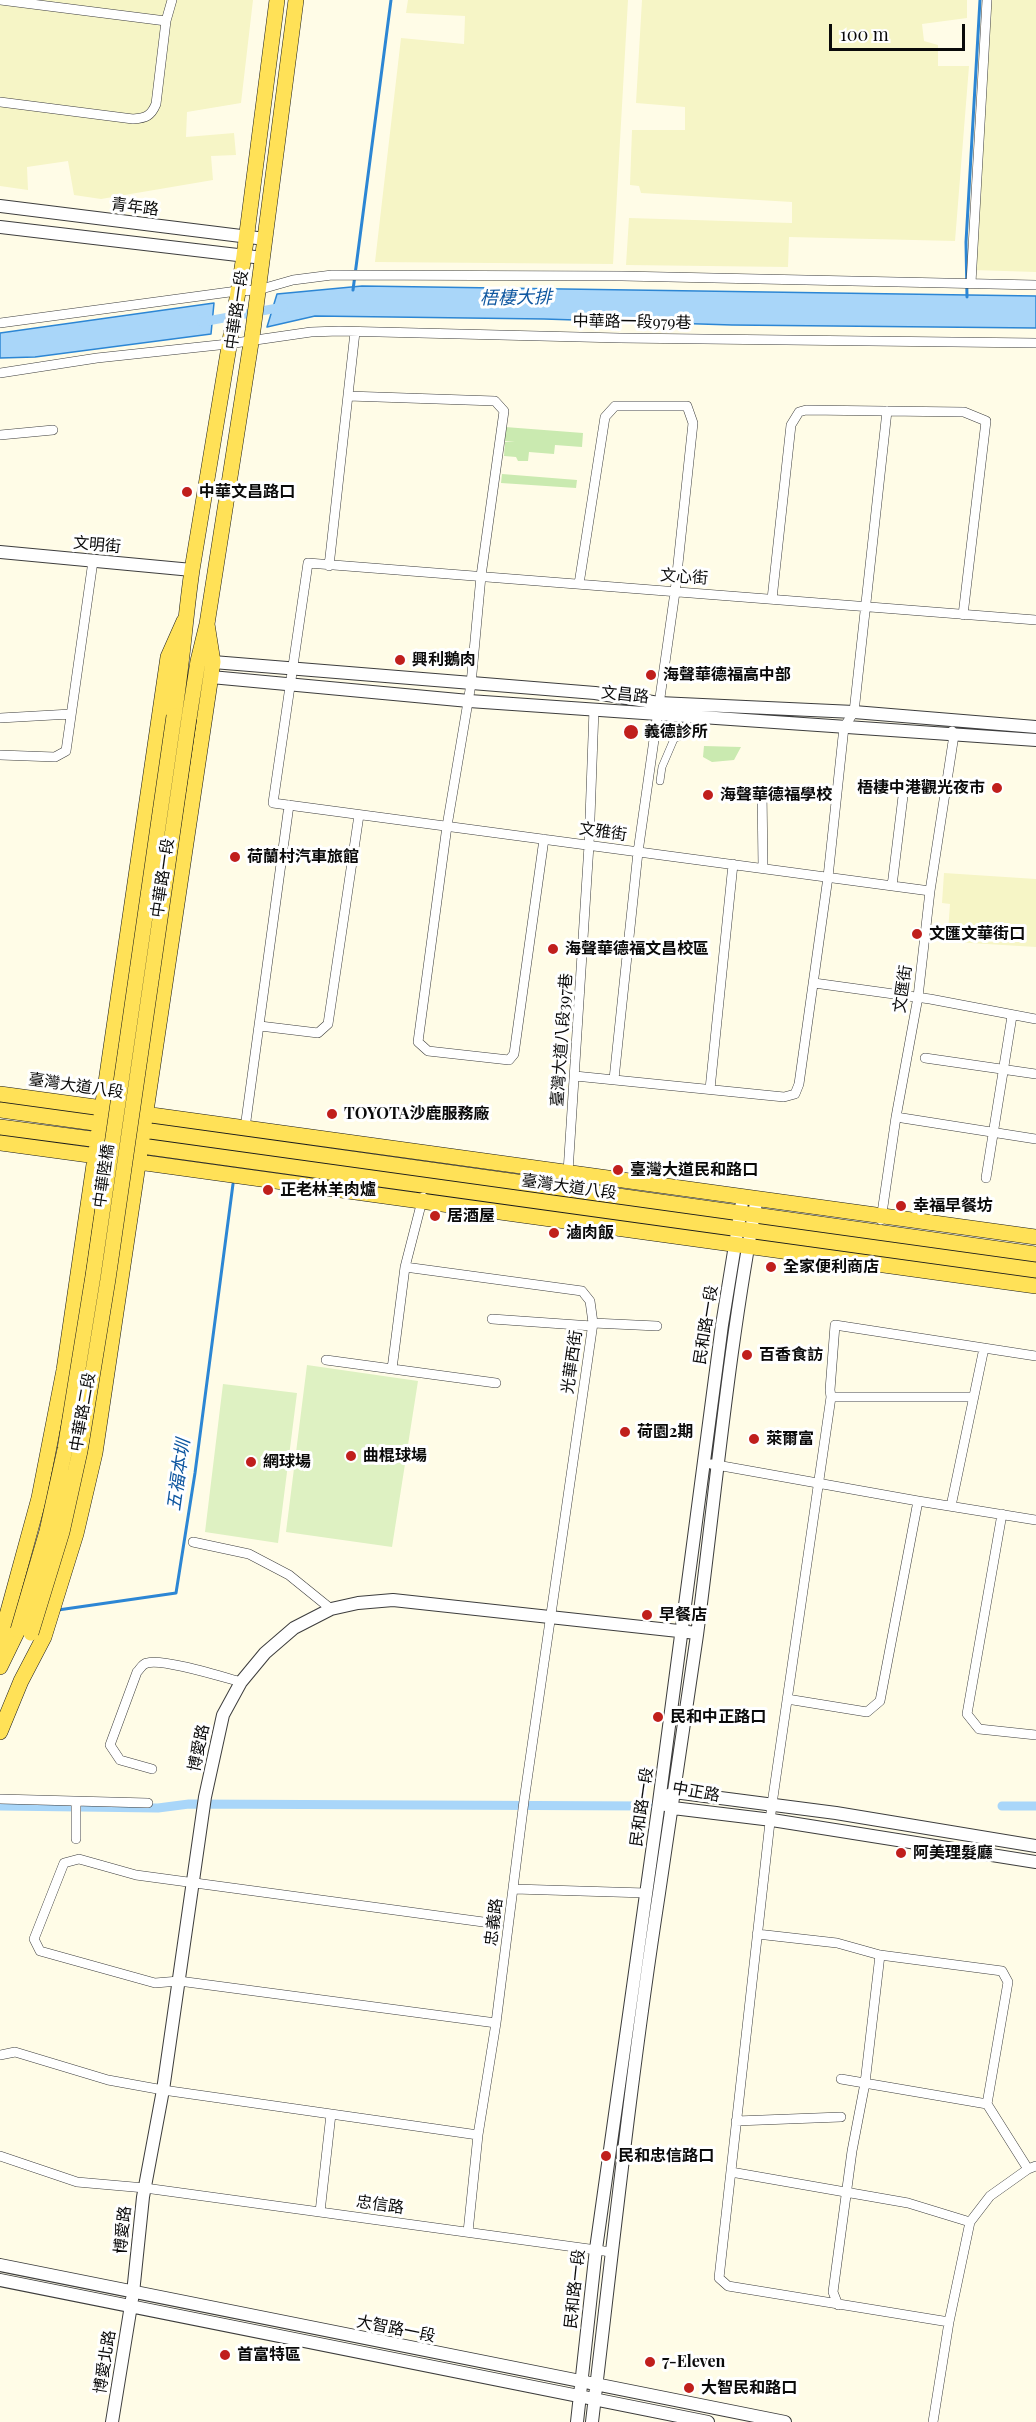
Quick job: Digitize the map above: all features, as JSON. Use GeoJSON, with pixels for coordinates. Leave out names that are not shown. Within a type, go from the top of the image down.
{"type":"FeatureCollection","features":[{"type":"Feature","properties":{"kind":"main road","name":"中華路一段"},"geometry":{"type":"LineString","coordinates":[[182,717],[184,621],[244,256],[278,0]]}},
{"type":"Feature","properties":{"kind":"main road","name":"中華路一段"},"geometry":{"type":"LineString","coordinates":[[182,717],[207,624],[253,335],[296,0]]}},
{"type":"Feature","properties":{"kind":"main road","name":"中華路一段"},"geometry":{"type":"LineString","coordinates":[[98,1132],[168,657],[184,621]]}},
{"type":"Feature","properties":{"kind":"main road","name":"中華路一段"},"geometry":{"type":"LineString","coordinates":[[143,1138],[212,670],[207,624]]}},
{"type":"Feature","properties":{"kind":"main road","name":"中華陸橋"},"geometry":{"type":"LineString","coordinates":[[24,1632],[65,1449],[182,717]]}},
{"type":"Feature","properties":{"kind":"main road","name":"臺灣大道八段"},"geometry":{"type":"LineString","coordinates":[[0,1094],[1036,1238]]}},
{"type":"Feature","properties":{"kind":"main road","name":"臺灣大道八段"},"geometry":{"type":"LineString","coordinates":[[0,1110],[98,1132],[140,1162]]}},
{"type":"Feature","properties":{"kind":"main road","name":"臺灣大道八段"},"geometry":{"type":"LineString","coordinates":[[98,1132],[147,1114]]}},
{"type":"Feature","properties":{"kind":"main road","name":"臺灣大道八段"},"geometry":{"type":"LineString","coordinates":[[0,1127],[98,1132],[427,1169],[1036,1254]]}},
{"type":"Feature","properties":{"kind":"main road","name":"中華路二段"},"geometry":{"type":"LineString","coordinates":[[0,1653],[4,1626],[32,1529],[51,1446],[98,1132]]}},
{"type":"Feature","properties":{"kind":"main road","name":"臺灣大道八段"},"geometry":{"type":"LineString","coordinates":[[143,1138],[425,1185],[1036,1270]]}},
{"type":"Feature","properties":{"kind":"main road","name":"中華路二段"},"geometry":{"type":"LineString","coordinates":[[0,1732],[21,1682],[45,1637],[84,1505],[99,1431],[143,1138]]}},
{"type":"Feature","properties":{"kind":"main road","name":"臺灣大道八段"},"geometry":{"type":"LineString","coordinates":[[0,1143],[1036,1286]]}},
{"type":"Feature","properties":{"kind":"main road"},"geometry":{"type":"LineString","coordinates":[[747,1213],[750,1197]]}},
{"type":"Feature","properties":{"kind":"main road"},"geometry":{"type":"LineString","coordinates":[[0,1667],[24,1632]]}},
{"type":"Feature","properties":{"kind":"main road","name":"中華路二段"},"geometry":{"type":"LineString","coordinates":[[21,1682],[24,1632]]}},
{"type":"Feature","properties":{"kind":"street"},"geometry":{"type":"LineString","coordinates":[[0,0],[166,21]]}},
{"type":"Feature","properties":{"kind":"street"},"geometry":{"type":"LineString","coordinates":[[0,102],[133,119],[144,118],[152,114],[156,104],[166,21],[172,0]]}},
{"type":"Feature","properties":{"kind":"street"},"geometry":{"type":"LineString","coordinates":[[971,283],[987,0]]}},
{"type":"Feature","properties":{"kind":"street","name":"青年路"},"geometry":{"type":"LineString","coordinates":[[0,206],[265,239]]}},
{"type":"Feature","properties":{"kind":"street"},"geometry":{"type":"LineString","coordinates":[[0,227],[263,258]]}},
{"type":"Feature","properties":{"kind":"street"},"geometry":{"type":"LineString","coordinates":[[0,323],[258,290],[292,280],[332,275],[622,276],[1036,285]]}},
{"type":"Feature","properties":{"kind":"street","name":"中華路一段979巷"},"geometry":{"type":"LineString","coordinates":[[0,373],[229,337],[311,332],[1036,343]]}},
{"type":"Feature","properties":{"kind":"street"},"geometry":{"type":"LineString","coordinates":[[329,566],[355,332]]}},
{"type":"Feature","properties":{"kind":"street"},"geometry":{"type":"LineString","coordinates":[[348,396],[495,401],[504,411],[481,576],[469,701],[447,826],[418,1042],[428,1051],[509,1060],[514,1054],[544,839]]}},
{"type":"Feature","properties":{"kind":"street"},"geometry":{"type":"LineString","coordinates":[[579,584],[606,417],[615,406],[687,406],[693,423],[675,592],[639,852],[614,1079]]}},
{"type":"Feature","properties":{"kind":"street"},"geometry":{"type":"LineString","coordinates":[[772,599],[791,425],[799,412],[806,410],[964,412],[986,421],[963,615]]}},
{"type":"Feature","properties":{"kind":"street"},"geometry":{"type":"LineString","coordinates":[[575,1076],[784,1097],[795,1094],[799,1084],[814,983],[844,727],[854,712],[887,411]]}},
{"type":"Feature","properties":{"kind":"street"},"geometry":{"type":"LineString","coordinates":[[0,435],[53,430]]}},
{"type":"Feature","properties":{"kind":"street","name":"文明街"},"geometry":{"type":"LineString","coordinates":[[0,552],[192,570]]}},
{"type":"Feature","properties":{"kind":"street"},"geometry":{"type":"LineString","coordinates":[[0,755],[55,757],[66,751],[93,561]]}},
{"type":"Feature","properties":{"kind":"street","name":"文心街"},"geometry":{"type":"LineString","coordinates":[[292,669],[308,563],[1036,620]]}},
{"type":"Feature","properties":{"kind":"street"},"geometry":{"type":"LineString","coordinates":[[290,685],[292,669]]}},
{"type":"Feature","properties":{"kind":"street","name":"文昌路"},"geometry":{"type":"LineString","coordinates":[[212,670],[292,669],[595,693],[658,709],[844,727],[1036,740]]}},
{"type":"Feature","properties":{"kind":"street","name":"文昌路"},"geometry":{"type":"LineString","coordinates":[[212,670],[290,685],[469,701],[594,709],[854,712],[1036,727]]}},
{"type":"Feature","properties":{"kind":"street","name":"文雅街"},"geometry":{"type":"LineString","coordinates":[[290,685],[273,803],[930,891]]}},
{"type":"Feature","properties":{"kind":"street","name":"臺灣大道八段397巷"},"geometry":{"type":"LineString","coordinates":[[568,1172],[589,845],[594,709]]}},
{"type":"Feature","properties":{"kind":"street"},"geometry":{"type":"LineString","coordinates":[[0,718],[71,714]]}},
{"type":"Feature","properties":{"kind":"street"},"geometry":{"type":"LineString","coordinates":[[945,719],[954,735]]}},
{"type":"Feature","properties":{"kind":"street"},"geometry":{"type":"LineString","coordinates":[[660,781],[662,767],[674,739],[694,734],[696,730]]}},
{"type":"Feature","properties":{"kind":"street","name":"文匯街"},"geometry":{"type":"LineString","coordinates":[[875,1264],[896,1117],[918,997],[930,891],[954,735]]}},
{"type":"Feature","properties":{"kind":"street"},"geometry":{"type":"LineString","coordinates":[[892,886],[904,788]]}},
{"type":"Feature","properties":{"kind":"street"},"geometry":{"type":"LineString","coordinates":[[762,789],[763,868]]}},
{"type":"Feature","properties":{"kind":"street"},"geometry":{"type":"LineString","coordinates":[[245,1128],[289,805]]}},
{"type":"Feature","properties":{"kind":"street"},"geometry":{"type":"LineString","coordinates":[[260,1026],[318,1033],[328,1024],[360,815]]}},
{"type":"Feature","properties":{"kind":"street"},"geometry":{"type":"LineString","coordinates":[[710,1089],[733,864]]}},
{"type":"Feature","properties":{"kind":"street"},"geometry":{"type":"LineString","coordinates":[[814,983],[918,997],[1036,1019]]}},
{"type":"Feature","properties":{"kind":"street"},"geometry":{"type":"LineString","coordinates":[[986,1178],[1012,1016]]}},
{"type":"Feature","properties":{"kind":"street"},"geometry":{"type":"LineString","coordinates":[[925,1058],[1036,1074]]}},
{"type":"Feature","properties":{"kind":"street"},"geometry":{"type":"LineString","coordinates":[[896,1117],[1036,1139]]}},
{"type":"Feature","properties":{"kind":"street"},"geometry":{"type":"LineString","coordinates":[[392,1369],[405,1268],[423,1201],[429,1153]]}},
{"type":"Feature","properties":{"kind":"street"},"geometry":{"type":"LineString","coordinates":[[552,1186],[568,1172]]}},
{"type":"Feature","properties":{"kind":"street","name":"民和路一段"},"geometry":{"type":"LineString","coordinates":[[592,2422],[611,2252],[659,1893],[697,1634],[747,1213]]}},
{"type":"Feature","properties":{"kind":"street","name":"民和路一段"},"geometry":{"type":"LineString","coordinates":[[577,2422],[596,2249],[659,1802],[722,1325],[742,1246]]}},
{"type":"Feature","properties":{"kind":"street","name":"光華西街"},"geometry":{"type":"LineString","coordinates":[[405,1268],[582,1291],[590,1301],[592,1325],[552,1616]]}},
{"type":"Feature","properties":{"kind":"street"},"geometry":{"type":"LineString","coordinates":[[492,1319],[657,1326]]}},
{"type":"Feature","properties":{"kind":"street"},"geometry":{"type":"LineString","coordinates":[[949,2322],[728,2286],[718,2278],[772,1820],[772,1804],[831,1397],[835,1325],[1036,1356]]}},
{"type":"Feature","properties":{"kind":"street"},"geometry":{"type":"LineString","coordinates":[[951,1506],[984,1348]]}},
{"type":"Feature","properties":{"kind":"street"},"geometry":{"type":"LineString","coordinates":[[326,1360],[496,1383]]}},
{"type":"Feature","properties":{"kind":"street"},"geometry":{"type":"LineString","coordinates":[[831,1397],[974,1397]]}},
{"type":"Feature","properties":{"kind":"street"},"geometry":{"type":"LineString","coordinates":[[703,1463],[1036,1520]]}},
{"type":"Feature","properties":{"kind":"street"},"geometry":{"type":"LineString","coordinates":[[787,1699],[867,1712],[880,1701],[918,1501]]}},
{"type":"Feature","properties":{"kind":"street"},"geometry":{"type":"LineString","coordinates":[[1002,1514],[967,1714],[979,1730],[1036,1735]]}},
{"type":"Feature","properties":{"kind":"street"},"geometry":{"type":"LineString","coordinates":[[193,1542],[249,1554],[289,1575],[331,1609]]}},
{"type":"Feature","properties":{"kind":"street","name":"博愛路"},"geometry":{"type":"LineString","coordinates":[[131,2307],[145,2188],[163,2090],[205,1797],[223,1715],[241,1682],[265,1653],[294,1628],[331,1609],[358,1603],[393,1600],[697,1634]]}},
{"type":"Feature","properties":{"kind":"street","name":"忠義路"},"geometry":{"type":"LineString","coordinates":[[468,2232],[478,2135],[496,2023],[524,1801],[552,1616]]}},
{"type":"Feature","properties":{"kind":"street"},"geometry":{"type":"LineString","coordinates":[[152,1769],[120,1760],[110,1745],[137,1672],[144,1664],[151,1662],[167,1664],[241,1682]]}},
{"type":"Feature","properties":{"kind":"street","name":"中正路"},"geometry":{"type":"LineString","coordinates":[[659,1802],[674,1792],[772,1804],[1036,1846]]}},
{"type":"Feature","properties":{"kind":"street"},"geometry":{"type":"LineString","coordinates":[[0,1799],[148,1803]]}},
{"type":"Feature","properties":{"kind":"street"},"geometry":{"type":"LineString","coordinates":[[76,1802],[76,1839]]}},
{"type":"Feature","properties":{"kind":"street","name":"中正路"},"geometry":{"type":"LineString","coordinates":[[659,1802],[673,1808],[772,1820],[1036,1862]]}},
{"type":"Feature","properties":{"kind":"street"},"geometry":{"type":"LineString","coordinates":[[496,2023],[179,1981],[155,1983],[40,1952],[34,1940],[64,1863],[79,1859],[135,1875],[498,1924]]}},
{"type":"Feature","properties":{"kind":"street"},"geometry":{"type":"LineString","coordinates":[[514,1889],[646,1893]]}},
{"type":"Feature","properties":{"kind":"street"},"geometry":{"type":"LineString","coordinates":[[758,1934],[837,1943],[879,1955],[1002,1971],[1008,1982],[987,2104]]}},
{"type":"Feature","properties":{"kind":"street"},"geometry":{"type":"LineString","coordinates":[[838,2305],[833,2292],[852,2151],[865,2083],[879,1955]]}},
{"type":"Feature","properties":{"kind":"street"},"geometry":{"type":"LineString","coordinates":[[0,2055],[15,2052],[108,2080],[163,2090],[478,2135]]}},
{"type":"Feature","properties":{"kind":"street"},"geometry":{"type":"LineString","coordinates":[[841,2079],[987,2104],[1032,2167],[990,2196],[970,2223],[949,2322],[933,2422]]}},
{"type":"Feature","properties":{"kind":"street"},"geometry":{"type":"LineString","coordinates":[[320,2212],[331,2114]]}},
{"type":"Feature","properties":{"kind":"street"},"geometry":{"type":"LineString","coordinates":[[736,2121],[841,2117]]}},
{"type":"Feature","properties":{"kind":"street","name":"忠信路"},"geometry":{"type":"LineString","coordinates":[[0,2156],[77,2182],[145,2188],[611,2252]]}},
{"type":"Feature","properties":{"kind":"street"},"geometry":{"type":"LineString","coordinates":[[731,2172],[909,2203],[970,2223]]}},
{"type":"Feature","properties":{"kind":"street","name":"大智路一段"},"geometry":{"type":"LineString","coordinates":[[0,2265],[785,2422]]}},
{"type":"Feature","properties":{"kind":"street","name":"大智路一段"},"geometry":{"type":"LineString","coordinates":[[0,2280],[708,2422]]}},
{"type":"Feature","properties":{"kind":"street","name":"博愛北路"},"geometry":{"type":"LineString","coordinates":[[112,2422],[131,2307]]}},
{"type":"Feature","properties":{"kind":"green space"},"geometry":{"type":"Polygon","coordinates":[[[0,0],[253,0],[241,103],[187,112],[186,137],[234,133],[236,155],[211,156],[213,180],[101,199],[74,195],[68,161],[27,167],[28,190],[0,186],[0,0]]]}},
{"type":"Feature","properties":{"kind":"green space"},"geometry":{"type":"Polygon","coordinates":[[[408,0],[628,0],[613,264],[375,262],[401,38],[464,44],[465,16],[406,13],[408,0]]]}},
{"type":"Feature","properties":{"kind":"green space"},"geometry":{"type":"Polygon","coordinates":[[[642,0],[967,0],[967,18],[922,24],[924,41],[938,45],[938,66],[969,66],[955,241],[789,237],[788,267],[626,265],[629,218],[792,223],[792,202],[641,193],[639,186],[630,185],[632,130],[685,130],[685,107],[636,103],[642,0]]]}},
{"type":"Feature","properties":{"kind":"green space"},"geometry":{"type":"Polygon","coordinates":[[[988,0],[1036,0],[1036,272],[973,270],[988,0]]]}},
{"type":"Feature","properties":{"kind":"green space"},"geometry":{"type":"Polygon","coordinates":[[[505,427],[583,433],[582,447],[555,445],[554,454],[529,452],[528,461],[518,461],[516,457],[504,456],[505,442],[515,442],[504,441],[505,427]]]}},
{"type":"Feature","properties":{"kind":"green space"},"geometry":{"type":"Polygon","coordinates":[[[502,474],[577,480],[576,488],[501,483],[502,474]]]}},
{"type":"Feature","properties":{"kind":"green space"},"geometry":{"type":"Polygon","coordinates":[[[704,746],[741,747],[734,760],[712,762],[703,757],[704,746]]]}},
{"type":"Feature","properties":{"kind":"green space"},"geometry":{"type":"Polygon","coordinates":[[[944,873],[1036,879],[1036,947],[937,941],[938,932],[948,932],[950,904],[942,903],[944,873]]]}},
{"type":"Feature","properties":{"kind":"green space","name":"曲棍球場"},"geometry":{"type":"Polygon","coordinates":[[[307,1365],[418,1381],[392,1547],[286,1532],[307,1365]]]}},
{"type":"Feature","properties":{"kind":"green space","name":"網球場"},"geometry":{"type":"Polygon","coordinates":[[[223,1384],[297,1393],[278,1543],[205,1532],[223,1384]]]}},
{"type":"Feature","properties":{"kind":"water"},"geometry":{"type":"Polygon","coordinates":[[[362,286],[1036,296],[1036,328],[732,325],[544,319],[315,316],[267,327],[277,294],[362,286]]]}},
{"type":"Feature","properties":{"kind":"water"},"geometry":{"type":"Polygon","coordinates":[[[214,303],[211,334],[35,357],[0,358],[0,333],[214,303]]]}},
{"type":"Feature","properties":{"kind":"waterway"},"geometry":{"type":"LineString","coordinates":[[353,290],[391,0]]}},
{"type":"Feature","properties":{"kind":"waterway"},"geometry":{"type":"LineString","coordinates":[[967,297],[966,242],[980,0]]}},
{"type":"Feature","properties":{"kind":"waterway","name":"梧棲大排"},"geometry":{"type":"LineString","coordinates":[[202,322],[283,307]]}},
{"type":"Feature","properties":{"kind":"waterway","name":"五福本圳"},"geometry":{"type":"LineString","coordinates":[[58,1610],[176,1593],[195,1473],[233,1184]]}},
{"type":"Feature","properties":{"kind":"waterway"},"geometry":{"type":"LineString","coordinates":[[0,1806],[158,1808],[189,1804],[649,1806]]}},
{"type":"Feature","properties":{"kind":"waterway"},"geometry":{"type":"LineString","coordinates":[[1002,1806],[1036,1806]]}},
{"type":"Feature","properties":{"kind":"place","name":"中華文昌路口"},"geometry":{"type":"Point","coordinates":[187,492]}},
{"type":"Feature","properties":{"kind":"place","name":"興利鵝肉"},"geometry":{"type":"Point","coordinates":[400,660]}},
{"type":"Feature","properties":{"kind":"place","name":"海聲華德福高中部"},"geometry":{"type":"Point","coordinates":[651,675]}},
{"type":"Feature","properties":{"kind":"place","name":"義德診所"},"geometry":{"type":"Point","coordinates":[631,732]}},
{"type":"Feature","properties":{"kind":"place","name":"梧棲中港觀光夜市"},"geometry":{"type":"Point","coordinates":[997,788]}},
{"type":"Feature","properties":{"kind":"place","name":"海聲華德福學校"},"geometry":{"type":"Point","coordinates":[708,795]}},
{"type":"Feature","properties":{"kind":"place","name":"荷蘭村汽車旅館"},"geometry":{"type":"Point","coordinates":[235,857]}},
{"type":"Feature","properties":{"kind":"place","name":"文匯文華街口"},"geometry":{"type":"Point","coordinates":[917,934]}},
{"type":"Feature","properties":{"kind":"place","name":"海聲華德福文昌校區"},"geometry":{"type":"Point","coordinates":[553,949]}},
{"type":"Feature","properties":{"kind":"place","name":"TOYOTA沙鹿服務廠"},"geometry":{"type":"Point","coordinates":[332,1114]}},
{"type":"Feature","properties":{"kind":"place","name":"臺灣大道民和路口"},"geometry":{"type":"Point","coordinates":[618,1170]}},
{"type":"Feature","properties":{"kind":"place","name":"正老林羊肉爐"},"geometry":{"type":"Point","coordinates":[268,1190]}},
{"type":"Feature","properties":{"kind":"place","name":"幸福早餐坊"},"geometry":{"type":"Point","coordinates":[901,1206]}},
{"type":"Feature","properties":{"kind":"place","name":"居酒屋"},"geometry":{"type":"Point","coordinates":[435,1216]}},
{"type":"Feature","properties":{"kind":"place","name":"滷肉飯"},"geometry":{"type":"Point","coordinates":[554,1233]}},
{"type":"Feature","properties":{"kind":"place","name":"全家便利商店"},"geometry":{"type":"Point","coordinates":[771,1267]}},
{"type":"Feature","properties":{"kind":"place","name":"百香食訪"},"geometry":{"type":"Point","coordinates":[747,1355]}},
{"type":"Feature","properties":{"kind":"place","name":"荷園2期"},"geometry":{"type":"Point","coordinates":[625,1432]}},
{"type":"Feature","properties":{"kind":"place","name":"萊爾富"},"geometry":{"type":"Point","coordinates":[754,1439]}},
{"type":"Feature","properties":{"kind":"place","name":"曲棍球場"},"geometry":{"type":"Point","coordinates":[351,1456]}},
{"type":"Feature","properties":{"kind":"place","name":"網球場"},"geometry":{"type":"Point","coordinates":[251,1462]}},
{"type":"Feature","properties":{"kind":"place","name":"早餐店"},"geometry":{"type":"Point","coordinates":[647,1615]}},
{"type":"Feature","properties":{"kind":"place","name":"民和中正路口"},"geometry":{"type":"Point","coordinates":[658,1717]}},
{"type":"Feature","properties":{"kind":"place","name":"阿美理髮廳"},"geometry":{"type":"Point","coordinates":[901,1853]}},
{"type":"Feature","properties":{"kind":"place","name":"民和忠信路口"},"geometry":{"type":"Point","coordinates":[606,2156]}},
{"type":"Feature","properties":{"kind":"place","name":"首富特區"},"geometry":{"type":"Point","coordinates":[225,2355]}},
{"type":"Feature","properties":{"kind":"place","name":"7-Eleven"},"geometry":{"type":"Point","coordinates":[650,2362]}},
{"type":"Feature","properties":{"kind":"place","name":"大智民和路口"},"geometry":{"type":"Point","coordinates":[689,2388]}}]}
